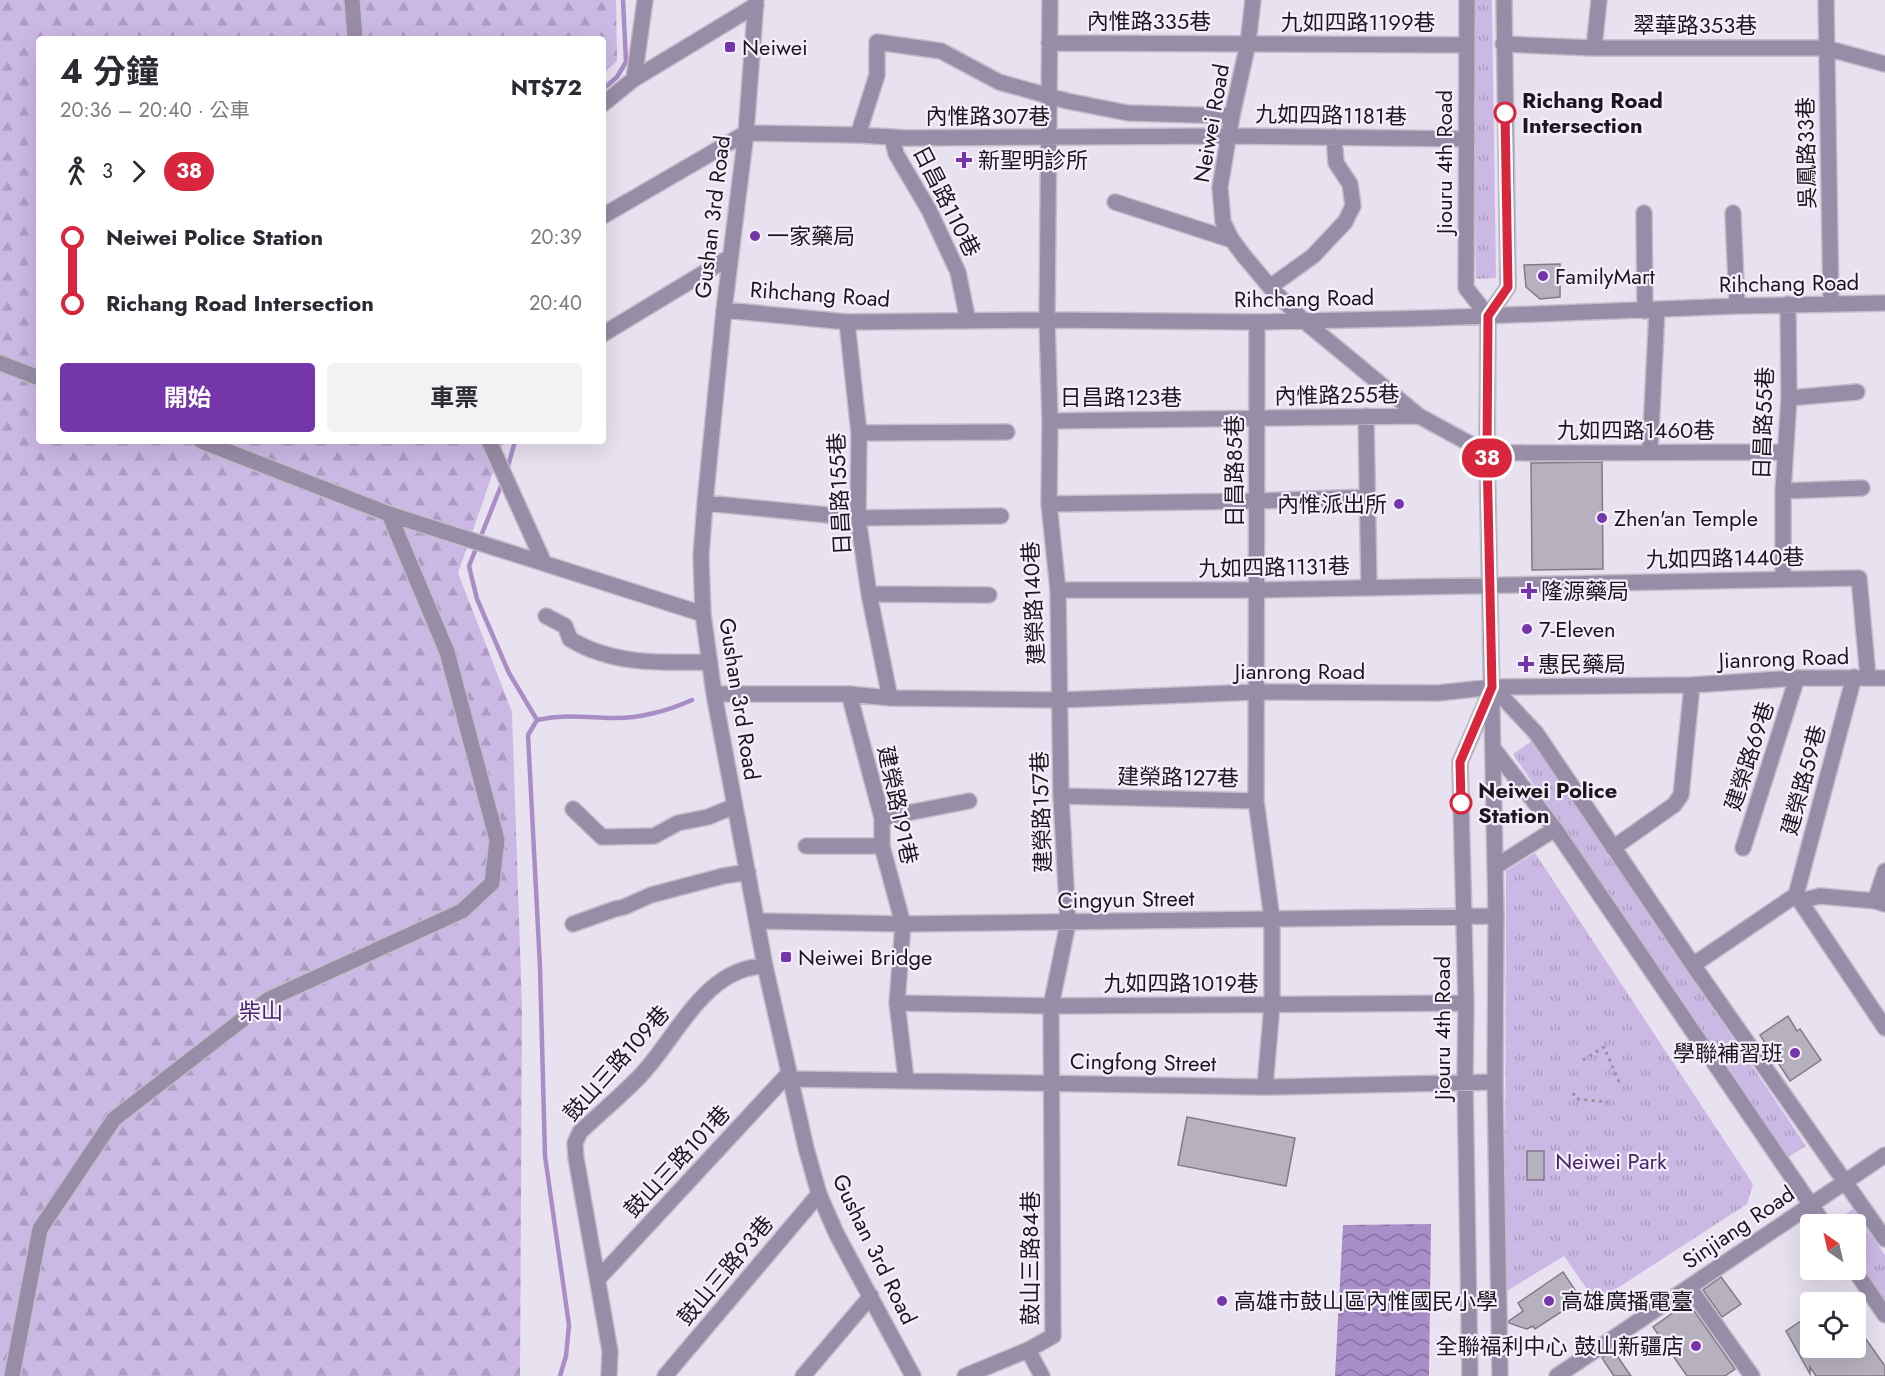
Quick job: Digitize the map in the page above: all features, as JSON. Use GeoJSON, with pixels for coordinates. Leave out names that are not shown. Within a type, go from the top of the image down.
{"type":"FeatureCollection","features":[{"type":"Feature","properties":{"kind":"street"},"geometry":{"type":"LineString","coordinates":[[352,0],[355,36]]}},
{"type":"Feature","properties":{"kind":"street"},"geometry":{"type":"LineString","coordinates":[[634,79],[645,0]]}},
{"type":"Feature","properties":{"kind":"street","name":"日昌路123巷"},"geometry":{"type":"LineString","coordinates":[[1050,0],[1047,320],[1050,421],[1257,419]]}},
{"type":"Feature","properties":{"kind":"street","name":"Neiwei Road"},"geometry":{"type":"LineString","coordinates":[[1253,0],[1248,43],[1220,187],[1223,222],[1232,240],[1270,287],[1303,320],[1419,416],[1487,453]]}},
{"type":"Feature","properties":{"kind":"street","name":"Jiouru 4th Road"},"geometry":{"type":"LineString","coordinates":[[1467,0],[1466,288],[1488,316],[1487,453],[1494,748],[1495,1082],[1500,1376]]}},
{"type":"Feature","properties":{"kind":"street"},"geometry":{"type":"LineString","coordinates":[[1488,316],[1508,287],[1503,0]]}},
{"type":"Feature","properties":{"kind":"street"},"geometry":{"type":"LineString","coordinates":[[1594,48],[1599,0]]}},
{"type":"Feature","properties":{"kind":"street","name":"吳鳳路33巷"},"geometry":{"type":"LineString","coordinates":[[1826,0],[1831,304]]}},
{"type":"Feature","properties":{"kind":"street"},"geometry":{"type":"LineString","coordinates":[[606,102],[634,79],[756,3]]}},
{"type":"Feature","properties":{"kind":"street","name":"Gushan 3rd Road"},"geometry":{"type":"LineString","coordinates":[[756,3],[746,133],[724,310],[705,503],[701,556],[703,614],[714,694],[765,966],[806,1148],[819,1194],[837,1235],[913,1376]]}},
{"type":"Feature","properties":{"kind":"street"},"geometry":{"type":"LineString","coordinates":[[858,135],[877,75],[877,42],[941,51],[999,82],[1048,96],[1128,113],[1232,116]]}},
{"type":"Feature","properties":{"kind":"street","name":"內惟路335巷"},"geometry":{"type":"LineString","coordinates":[[1049,43],[1248,43]]}},
{"type":"Feature","properties":{"kind":"street","name":"九如四路1199巷"},"geometry":{"type":"LineString","coordinates":[[1248,43],[1467,45]]}},
{"type":"Feature","properties":{"kind":"street","name":"翠華路353巷"},"geometry":{"type":"LineString","coordinates":[[1503,44],[1594,48],[1826,48],[1885,64]]}},
{"type":"Feature","properties":{"kind":"street"},"geometry":{"type":"LineString","coordinates":[[606,214],[746,133]]}},
{"type":"Feature","properties":{"kind":"street","name":"內惟路307巷"},"geometry":{"type":"LineString","coordinates":[[746,133],[1048,138],[1230,136]]}},
{"type":"Feature","properties":{"kind":"street","name":"九如四路1181巷"},"geometry":{"type":"LineString","coordinates":[[1230,136],[1467,139]]}},
{"type":"Feature","properties":{"kind":"street","name":"日昌路110巷"},"geometry":{"type":"LineString","coordinates":[[892,137],[896,154],[928,210],[958,272],[968,321]]}},
{"type":"Feature","properties":{"kind":"street"},"geometry":{"type":"LineString","coordinates":[[1270,287],[1313,256],[1345,222],[1353,206],[1350,184],[1336,163],[1334,137]]}},
{"type":"Feature","properties":{"kind":"street"},"geometry":{"type":"LineString","coordinates":[[1115,202],[1232,240]]}},
{"type":"Feature","properties":{"kind":"street"},"geometry":{"type":"LineString","coordinates":[[1644,213],[1651,310],[1650,451]]}},
{"type":"Feature","properties":{"kind":"street"},"geometry":{"type":"LineString","coordinates":[[1733,213],[1737,306]]}},
{"type":"Feature","properties":{"kind":"street"},"geometry":{"type":"LineString","coordinates":[[606,332],[730,257]]}},
{"type":"Feature","properties":{"kind":"street","name":"Rihchang Road"},"geometry":{"type":"LineString","coordinates":[[724,310],[847,322],[1047,320],[1257,322],[1488,316],[1788,304],[1885,303]]}},
{"type":"Feature","properties":{"kind":"street","name":"日昌路55巷"},"geometry":{"type":"LineString","coordinates":[[1783,579],[1783,491],[1789,398],[1788,304]]}},
{"type":"Feature","properties":{"kind":"street","name":"日昌路155巷"},"geometry":{"type":"LineString","coordinates":[[847,322],[859,432],[858,518],[869,594],[890,698]]}},
{"type":"Feature","properties":{"kind":"street","name":"日昌路85巷"},"geometry":{"type":"LineString","coordinates":[[1256,692],[1257,322]]}},
{"type":"Feature","properties":{"kind":"street"},"geometry":{"type":"LineString","coordinates":[[0,363],[36,377]]}},
{"type":"Feature","properties":{"kind":"street"},"geometry":{"type":"LineString","coordinates":[[1789,398],[1857,392]]}},
{"type":"Feature","properties":{"kind":"street"},"geometry":{"type":"LineString","coordinates":[[1366,416],[1369,588]]}},
{"type":"Feature","properties":{"kind":"street","name":"內惟路255巷"},"geometry":{"type":"LineString","coordinates":[[1257,419],[1419,416]]}},
{"type":"Feature","properties":{"kind":"street","name":"建榮路140巷"},"geometry":{"type":"LineString","coordinates":[[1050,421],[1049,504],[1058,590],[1060,700]]}},
{"type":"Feature","properties":{"kind":"street"},"geometry":{"type":"LineString","coordinates":[[859,432],[1007,432]]}},
{"type":"Feature","properties":{"kind":"street"},"geometry":{"type":"LineString","coordinates":[[209,444],[389,514],[703,614]]}},
{"type":"Feature","properties":{"kind":"street"},"geometry":{"type":"LineString","coordinates":[[490,444],[544,563]]}},
{"type":"Feature","properties":{"kind":"street","name":"九如四路1460巷"},"geometry":{"type":"LineString","coordinates":[[1487,453],[1785,452]]}},
{"type":"Feature","properties":{"kind":"street"},"geometry":{"type":"LineString","coordinates":[[1783,491],[1862,488]]}},
{"type":"Feature","properties":{"kind":"street"},"geometry":{"type":"LineString","coordinates":[[1049,504],[1368,497]]}},
{"type":"Feature","properties":{"kind":"street"},"geometry":{"type":"LineString","coordinates":[[705,503],[858,518],[1001,516]]}},
{"type":"Feature","properties":{"kind":"street"},"geometry":{"type":"LineString","coordinates":[[12,1376],[40,1229],[114,1119],[269,999],[462,911],[492,883],[497,840],[447,652],[389,514]]}},
{"type":"Feature","properties":{"kind":"street","name":"九如四路1440巷"},"geometry":{"type":"LineString","coordinates":[[1491,585],[1859,578],[1861,677]]}},
{"type":"Feature","properties":{"kind":"street","name":"九如四路1131巷"},"geometry":{"type":"LineString","coordinates":[[1058,590],[1257,590],[1491,585]]}},
{"type":"Feature","properties":{"kind":"street"},"geometry":{"type":"LineString","coordinates":[[869,594],[990,595]]}},
{"type":"Feature","properties":{"kind":"street"},"geometry":{"type":"LineString","coordinates":[[546,616],[564,626],[570,639],[598,652],[646,663],[710,662]]}},
{"type":"Feature","properties":{"kind":"street","name":"建榮路59巷"},"geometry":{"type":"LineString","coordinates":[[1798,898],[1861,677]]}},
{"type":"Feature","properties":{"kind":"street","name":"Jianrong Road"},"geometry":{"type":"LineString","coordinates":[[714,694],[849,694],[890,698],[1060,700],[1256,692],[1438,693],[1492,687],[1692,685],[1797,678],[1885,678]]}},
{"type":"Feature","properties":{"kind":"street","name":"建榮路69巷"},"geometry":{"type":"LineString","coordinates":[[1743,848],[1797,678]]}},
{"type":"Feature","properties":{"kind":"street"},"geometry":{"type":"LineString","coordinates":[[1613,848],[1674,805],[1681,795],[1692,685]]}},
{"type":"Feature","properties":{"kind":"street"},"geometry":{"type":"LineString","coordinates":[[1492,687],[1536,733],[1693,965],[1885,1239]]}},
{"type":"Feature","properties":{"kind":"street","name":"Jiouru 4th Road"},"geometry":{"type":"LineString","coordinates":[[1470,1376],[1465,1082],[1466,1003],[1460,762],[1492,687]]}},
{"type":"Feature","properties":{"kind":"street","name":"建榮路127巷"},"geometry":{"type":"LineString","coordinates":[[1061,796],[1256,801],[1256,692]]}},
{"type":"Feature","properties":{"kind":"street","name":"建榮路191巷"},"geometry":{"type":"LineString","coordinates":[[849,694],[882,818],[882,846],[903,924],[897,1003],[906,1079]]}},
{"type":"Feature","properties":{"kind":"street","name":"建榮路157巷"},"geometry":{"type":"LineString","coordinates":[[1053,1083],[1051,1006],[1068,923],[1061,796],[1060,700]]}},
{"type":"Feature","properties":{"kind":"street"},"geometry":{"type":"LineString","coordinates":[[1494,748],[1555,830],[1818,1214]]}},
{"type":"Feature","properties":{"kind":"street"},"geometry":{"type":"LineString","coordinates":[[882,818],[969,801]]}},
{"type":"Feature","properties":{"kind":"street"},"geometry":{"type":"LineString","coordinates":[[1256,801],[1272,919],[1272,1005],[1264,1087]]}},
{"type":"Feature","properties":{"kind":"street"},"geometry":{"type":"LineString","coordinates":[[573,809],[602,837],[654,836],[678,823],[708,817],[735,806]]}},
{"type":"Feature","properties":{"kind":"street"},"geometry":{"type":"LineString","coordinates":[[1495,867],[1555,830]]}},
{"type":"Feature","properties":{"kind":"street"},"geometry":{"type":"LineString","coordinates":[[806,846],[882,846]]}},
{"type":"Feature","properties":{"kind":"street"},"geometry":{"type":"LineString","coordinates":[[1693,965],[1798,898],[1820,896],[1880,903],[1885,871]]}},
{"type":"Feature","properties":{"kind":"street"},"geometry":{"type":"LineString","coordinates":[[573,924],[624,907],[651,895],[723,876],[748,872]]}},
{"type":"Feature","properties":{"kind":"street"},"geometry":{"type":"LineString","coordinates":[[1798,898],[1885,1028]]}},
{"type":"Feature","properties":{"kind":"street","name":"Cingyun Street"},"geometry":{"type":"LineString","coordinates":[[757,921],[903,924],[1068,923],[1496,916]]}},
{"type":"Feature","properties":{"kind":"street","name":"鼓山三路109巷"},"geometry":{"type":"LineString","coordinates":[[609,1376],[610,1351],[575,1143],[580,1132],[642,1074],[706,993],[737,970],[751,966],[765,966]]}},
{"type":"Feature","properties":{"kind":"street","name":"九如四路1019巷"},"geometry":{"type":"LineString","coordinates":[[897,1003],[1051,1006],[1466,1003]]}},
{"type":"Feature","properties":{"kind":"street","name":"Cingfong Street"},"geometry":{"type":"LineString","coordinates":[[790,1076],[1264,1087],[1495,1082]]}},
{"type":"Feature","properties":{"kind":"street","name":"鼓山三路101巷"},"geometry":{"type":"LineString","coordinates":[[598,1279],[790,1076]]}},
{"type":"Feature","properties":{"kind":"street","name":"鼓山三路84巷"},"geometry":{"type":"LineString","coordinates":[[965,1376],[1028,1350],[1053,1336],[1053,1083]]}},
{"type":"Feature","properties":{"kind":"street","name":"Sinjiang Road"},"geometry":{"type":"LineString","coordinates":[[1557,1376],[1885,1155]]}},
{"type":"Feature","properties":{"kind":"street","name":"鼓山三路93巷"},"geometry":{"type":"LineString","coordinates":[[665,1376],[819,1194]]}},
{"type":"Feature","properties":{"kind":"street"},"geometry":{"type":"LineString","coordinates":[[1861,1280],[1885,1315]]}},
{"type":"Feature","properties":{"kind":"street"},"geometry":{"type":"LineString","coordinates":[[1689,1287],[1752,1376]]}},
{"type":"Feature","properties":{"kind":"street"},"geometry":{"type":"LineString","coordinates":[[803,1376],[871,1296]]}},
{"type":"Feature","properties":{"kind":"street"},"geometry":{"type":"LineString","coordinates":[[1028,1350],[1042,1376]]}},
{"type":"Feature","properties":{"kind":"path"},"geometry":{"type":"LineString","coordinates":[[1583,1059],[1604,1047],[1620,1084]]}},
{"type":"Feature","properties":{"kind":"path"},"geometry":{"type":"LineString","coordinates":[[1573,1093],[1576,1099],[1608,1102]]}},
{"type":"Feature","properties":{"kind":"green space","name":"柴山"},"geometry":{"type":"Polygon","coordinates":[[[0,0],[616,0],[617,61],[606,71],[606,36],[36,36],[36,444],[503,444],[458,573],[512,712],[522,1008],[520,1376],[0,1376],[0,0]]]}},
{"type":"Feature","properties":{"kind":"green space"},"geometry":{"type":"Polygon","coordinates":[[[1472,0],[1492,0],[1496,278],[1476,279],[1472,0]]]}},
{"type":"Feature","properties":{"kind":"green space"},"geometry":{"type":"Polygon","coordinates":[[[1532,741],[1806,1146],[1787,1158],[1513,754],[1532,741]]]}},
{"type":"Feature","properties":{"kind":"green space","name":"Neiwei Park"},"geometry":{"type":"Polygon","coordinates":[[[1535,853],[1753,1184],[1747,1204],[1596,1302],[1564,1256],[1505,1292],[1506,871],[1535,853]]]}},
{"type":"Feature","properties":{"kind":"green space"},"geometry":{"type":"Polygon","coordinates":[[[1853,1209],[1856,1214],[1846,1214],[1853,1209]]]}},
{"type":"Feature","properties":{"kind":"green space"},"geometry":{"type":"Polygon","coordinates":[[[1866,1228],[1885,1255],[1885,1300],[1866,1272],[1866,1228]]]}},
{"type":"Feature","properties":{"kind":"water"},"geometry":{"type":"Polygon","coordinates":[[[1431,1224],[1429,1376],[1335,1376],[1343,1225],[1431,1224]]]}},
{"type":"Feature","properties":{"kind":"building","name":"FamilyMart"},"geometry":{"type":"Polygon","coordinates":[[[1560,264],[1560,297],[1540,299],[1526,287],[1524,265],[1560,264]]]}},
{"type":"Feature","properties":{"kind":"building"},"geometry":{"type":"Polygon","coordinates":[[[1602,462],[1603,569],[1532,570],[1531,463],[1602,462]]]}},
{"type":"Feature","properties":{"kind":"building"},"geometry":{"type":"Polygon","coordinates":[[[1788,1016],[1797,1031],[1800,1029],[1821,1060],[1790,1081],[1760,1035],[1788,1016]]]}},
{"type":"Feature","properties":{"kind":"building"},"geometry":{"type":"Polygon","coordinates":[[[1187,1117],[1295,1138],[1286,1186],[1178,1165],[1187,1117]]]}},
{"type":"Feature","properties":{"kind":"building"},"geometry":{"type":"Polygon","coordinates":[[[1527,1151],[1544,1151],[1544,1180],[1527,1180],[1527,1151]]]}},
{"type":"Feature","properties":{"kind":"building","name":"高雄廣播電臺"},"geometry":{"type":"Polygon","coordinates":[[[1563,1272],[1581,1299],[1535,1329],[1533,1326],[1527,1329],[1509,1323],[1523,1311],[1518,1303],[1563,1272]]]}},
{"type":"Feature","properties":{"kind":"building"},"geometry":{"type":"Polygon","coordinates":[[[1721,1277],[1741,1304],[1722,1317],[1703,1290],[1721,1277]]]}},
{"type":"Feature","properties":{"kind":"building","name":"全聯福利中心 鼓山新疆店"},"geometry":{"type":"Polygon","coordinates":[[[1688,1302],[1735,1369],[1725,1376],[1687,1376],[1653,1327],[1688,1302]]]}},
{"type":"Feature","properties":{"kind":"building"},"geometry":{"type":"Polygon","coordinates":[[[1800,1322],[1800,1356],[1786,1331],[1800,1322]]]}},
{"type":"Feature","properties":{"kind":"building"},"geometry":{"type":"Polygon","coordinates":[[[1866,1339],[1885,1366],[1885,1376],[1816,1376],[1810,1367],[1810,1374],[1801,1358],[1866,1358],[1866,1339]]]}},
{"type":"Feature","properties":{"kind":"building"},"geometry":{"type":"Polygon","coordinates":[[[1613,1350],[1631,1376],[1614,1376],[1602,1358],[1613,1350]]]}},
{"type":"Feature","properties":{"kind":"waterway"},"geometry":{"type":"LineString","coordinates":[[606,86],[617,77],[626,62],[623,0]]}},
{"type":"Feature","properties":{"kind":"waterway"},"geometry":{"type":"LineString","coordinates":[[507,470],[514,444]]}},
{"type":"Feature","properties":{"kind":"waterway"},"geometry":{"type":"LineString","coordinates":[[503,481],[469,566],[477,599],[509,673],[537,720],[528,735],[540,967],[545,1156],[569,1325],[566,1356],[560,1376]]}},
{"type":"Feature","properties":{"kind":"waterway"},"geometry":{"type":"LineString","coordinates":[[537,720],[565,716],[611,718],[642,716],[673,708],[692,700]]}},
{"type":"Feature","properties":{"kind":"bus line","name":"38"},"geometry":{"type":"LineString","coordinates":[[1461,803],[1460,762],[1492,687],[1487,453],[1488,316],[1508,287],[1505,113]]}},
{"type":"Feature","properties":{"kind":"place","name":"Neiwei"},"geometry":{"type":"Point","coordinates":[730,47]}},
{"type":"Feature","properties":{"kind":"place","name":"Richang Road Intersection"},"geometry":{"type":"Point","coordinates":[1505,113]}},
{"type":"Feature","properties":{"kind":"place","name":"新聖明診所"},"geometry":{"type":"Point","coordinates":[964,160]}},
{"type":"Feature","properties":{"kind":"place","name":"一家藥局"},"geometry":{"type":"Point","coordinates":[755,236]}},
{"type":"Feature","properties":{"kind":"place","name":"FamilyMart"},"geometry":{"type":"Point","coordinates":[1543,276]}},
{"type":"Feature","properties":{"kind":"place","name":"內惟派出所"},"geometry":{"type":"Point","coordinates":[1399,504]}},
{"type":"Feature","properties":{"kind":"place","name":"Zhen'an Temple"},"geometry":{"type":"Point","coordinates":[1602,518]}},
{"type":"Feature","properties":{"kind":"place","name":"隆源藥局"},"geometry":{"type":"Point","coordinates":[1529,591]}},
{"type":"Feature","properties":{"kind":"place","name":"7-Eleven"},"geometry":{"type":"Point","coordinates":[1527,629]}},
{"type":"Feature","properties":{"kind":"place","name":"惠民藥局"},"geometry":{"type":"Point","coordinates":[1526,664]}},
{"type":"Feature","properties":{"kind":"place","name":"Neiwei Police Station"},"geometry":{"type":"Point","coordinates":[1461,803]}},
{"type":"Feature","properties":{"kind":"place","name":"Neiwei Bridge"},"geometry":{"type":"Point","coordinates":[786,957]}},
{"type":"Feature","properties":{"kind":"place","name":"學聯補習班"},"geometry":{"type":"Point","coordinates":[1795,1053]}},
{"type":"Feature","properties":{"kind":"place","name":"高雄市鼓山區內惟國民小學"},"geometry":{"type":"Point","coordinates":[1222,1301]}},
{"type":"Feature","properties":{"kind":"place","name":"高雄廣播電臺"},"geometry":{"type":"Point","coordinates":[1549,1301]}},
{"type":"Feature","properties":{"kind":"place","name":"全聯福利中心 鼓山新疆店"},"geometry":{"type":"Point","coordinates":[1696,1346]}}]}
